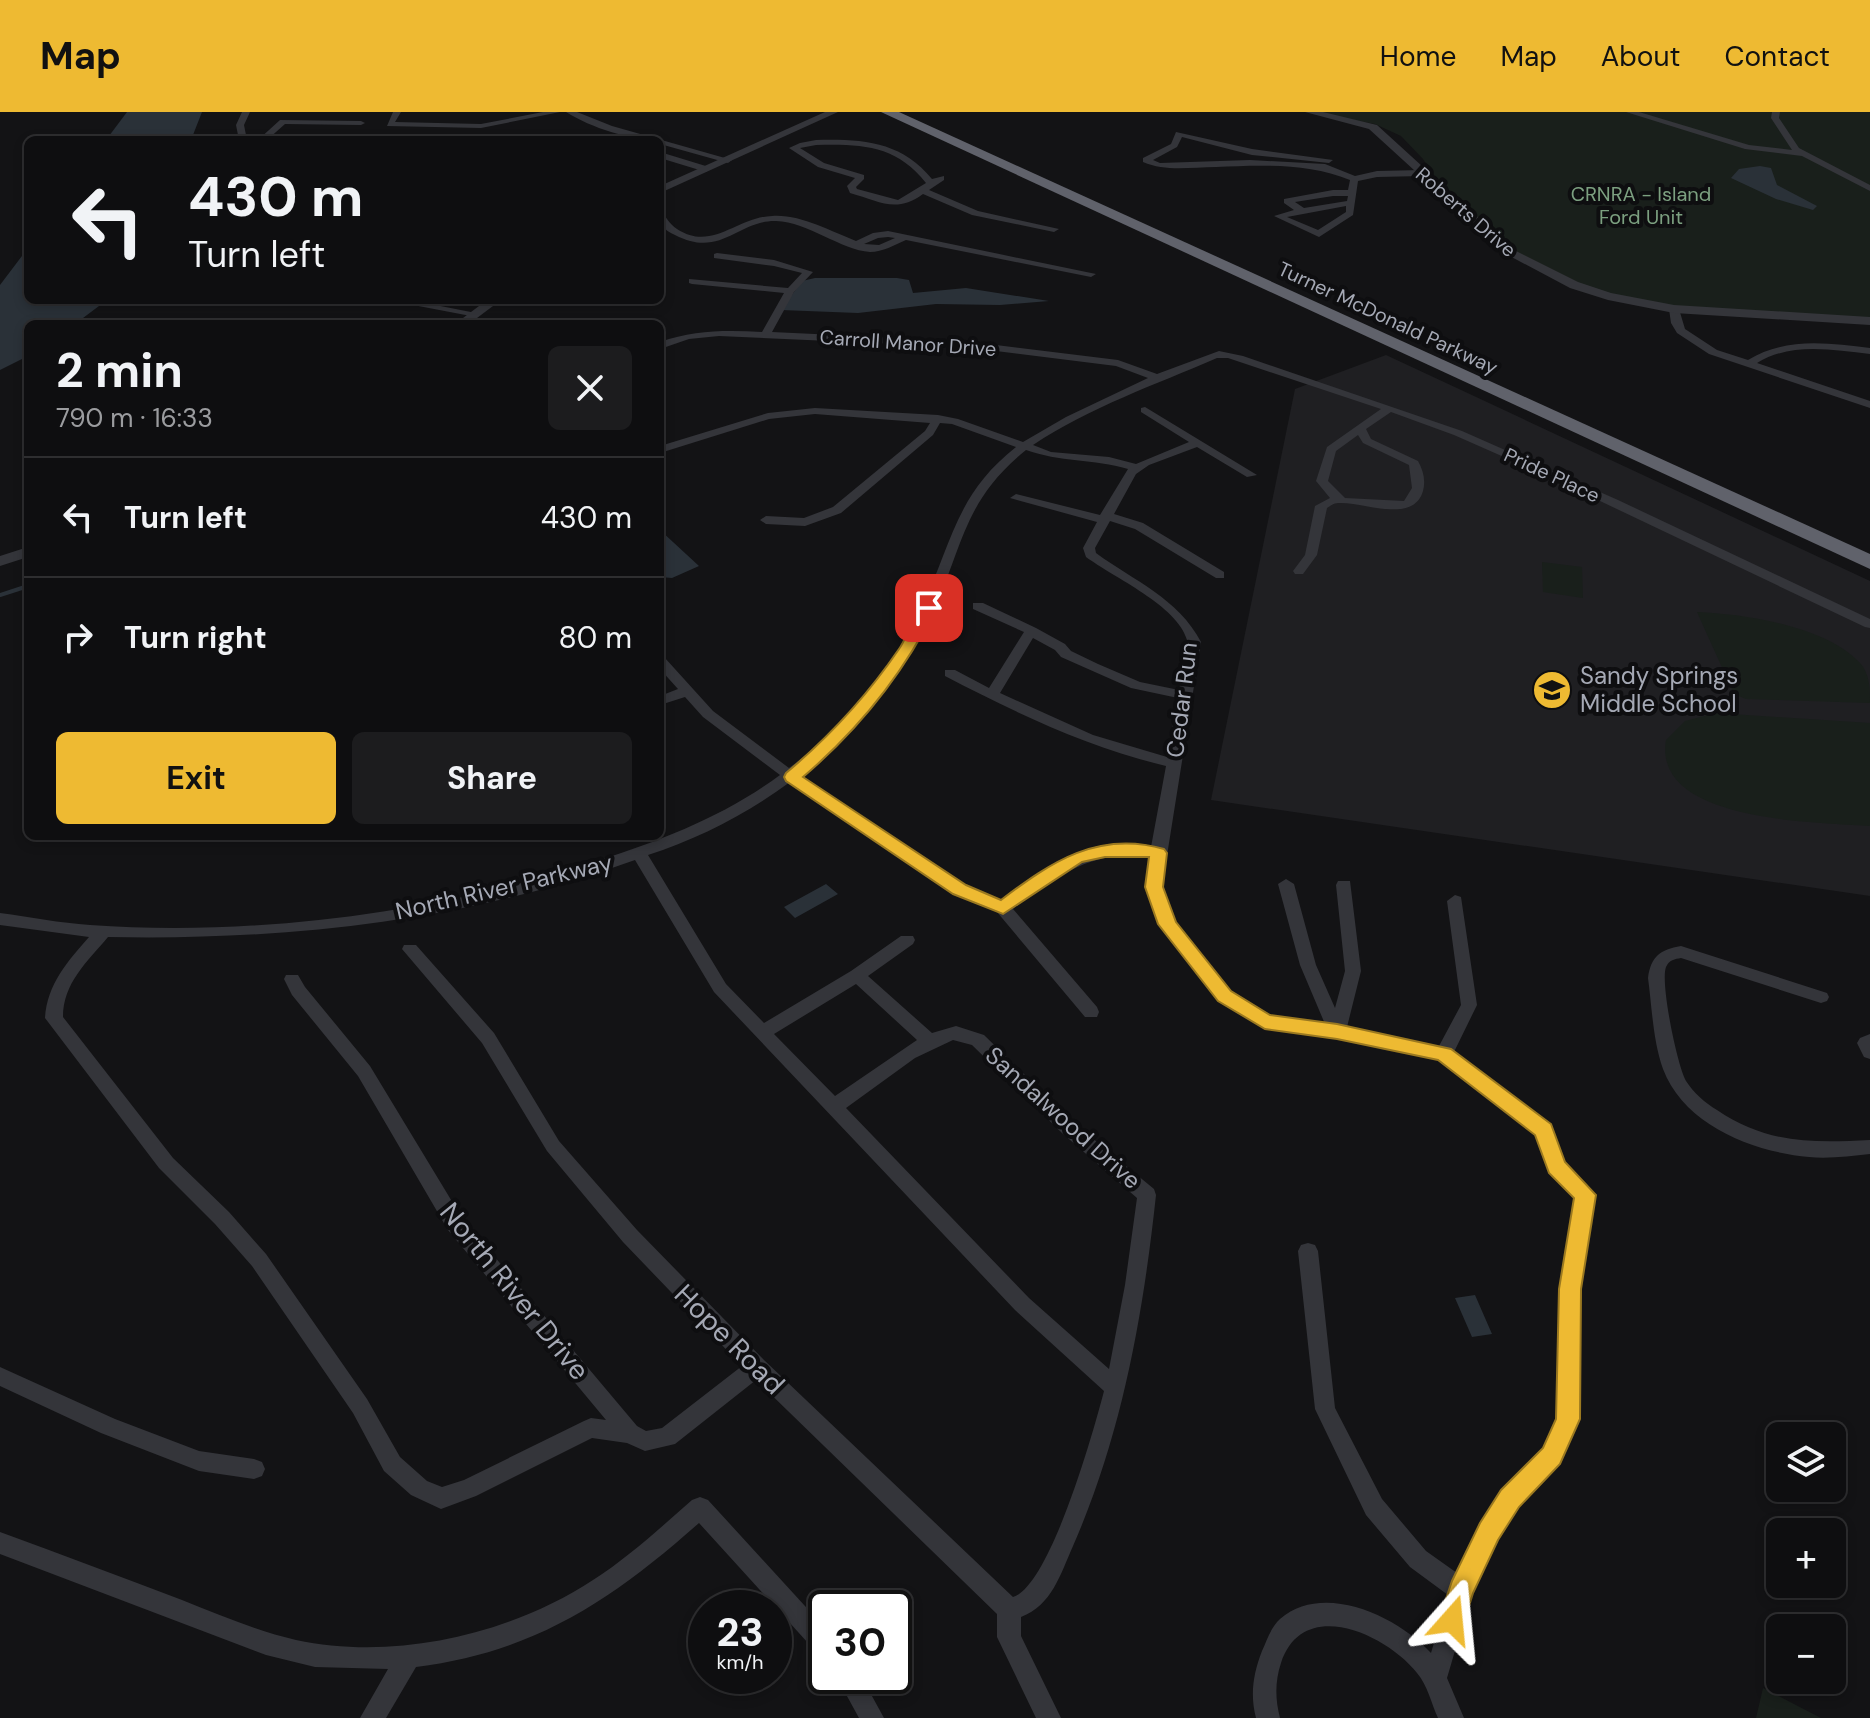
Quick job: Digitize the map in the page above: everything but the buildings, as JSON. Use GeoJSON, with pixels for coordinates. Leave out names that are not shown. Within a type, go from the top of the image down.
{"type":"FeatureCollection","features":[{"type":"Feature","properties":{"kind":"highway","name":"Turner McDonald Parkway"},"geometry":{"type":"LineString","coordinates":[[888,112],[1870,562]]}},
{"type":"Feature","properties":{"kind":"highway","name":"Turner McDonald Parkway"},"geometry":{"type":"LineString","coordinates":[[917,112],[1870,542]]}},
{"type":"Feature","properties":{"kind":"street"},"geometry":{"type":"LineString","coordinates":[[242,136],[240,125],[246,112]]}},
{"type":"Feature","properties":{"kind":"street"},"geometry":{"type":"LineString","coordinates":[[397,112],[390,124],[450,122],[481,126],[551,113],[603,136]]}},
{"type":"Feature","properties":{"kind":"street"},"geometry":{"type":"LineString","coordinates":[[570,112],[639,136]]}},
{"type":"Feature","properties":{"kind":"street"},"geometry":{"type":"LineString","coordinates":[[664,188],[833,112]]}},
{"type":"Feature","properties":{"kind":"street","name":"Roberts Drive"},"geometry":{"type":"LineString","coordinates":[[1310,112],[1373,127],[1510,252],[1544,272],[1608,296],[1674,309],[1870,321]]}},
{"type":"Feature","properties":{"kind":"street"},"geometry":{"type":"LineString","coordinates":[[1630,112],[1748,147],[1801,154]]}},
{"type":"Feature","properties":{"kind":"street"},"geometry":{"type":"LineString","coordinates":[[1776,112],[1775,118],[1801,154],[1870,188]]}},
{"type":"Feature","properties":{"kind":"street"},"geometry":{"type":"LineString","coordinates":[[267,136],[283,122],[361,123]]}},
{"type":"Feature","properties":{"kind":"street"},"geometry":{"type":"LineString","coordinates":[[1327,164],[1159,166],[1146,160],[1174,145],[1179,134],[1252,152],[1327,164],[1354,179],[1377,174],[1422,173]]}},
{"type":"Feature","properties":{"kind":"street"},"geometry":{"type":"LineString","coordinates":[[771,140],[794,146],[835,143],[889,150],[914,162],[930,182]]}},
{"type":"Feature","properties":{"kind":"street"},"geometry":{"type":"LineString","coordinates":[[664,143],[728,160]]}},
{"type":"Feature","properties":{"kind":"street"},"geometry":{"type":"LineString","coordinates":[[794,146],[794,149],[821,165],[861,177],[851,186],[853,191],[901,203],[930,182],[941,178]]}},
{"type":"Feature","properties":{"kind":"street"},"geometry":{"type":"LineString","coordinates":[[1327,164],[1336,149]]}},
{"type":"Feature","properties":{"kind":"street"},"geometry":{"type":"LineString","coordinates":[[664,156],[706,169]]}},
{"type":"Feature","properties":{"kind":"street"},"geometry":{"type":"LineString","coordinates":[[1351,198],[1278,216],[1319,234],[1350,213],[1354,179]]}},
{"type":"Feature","properties":{"kind":"street"},"geometry":{"type":"LineString","coordinates":[[920,189],[975,213],[1054,229]]}},
{"type":"Feature","properties":{"kind":"street"},"geometry":{"type":"LineString","coordinates":[[1302,211],[1287,201],[1333,193],[1351,198]]}},
{"type":"Feature","properties":{"kind":"street"},"geometry":{"type":"LineString","coordinates":[[664,221],[669,229],[689,238],[722,239],[775,218],[855,245],[880,234],[905,237],[1091,274]]}},
{"type":"Feature","properties":{"kind":"street"},"geometry":{"type":"LineString","coordinates":[[717,256],[774,263],[808,272],[790,291],[765,335]]}},
{"type":"Feature","properties":{"kind":"street"},"geometry":{"type":"LineString","coordinates":[[692,281],[790,291]]}},
{"type":"Feature","properties":{"kind":"street"},"geometry":{"type":"LineString","coordinates":[[416,304],[476,314]]}},
{"type":"Feature","properties":{"kind":"street"},"geometry":{"type":"LineString","coordinates":[[467,320],[490,304]]}},
{"type":"Feature","properties":{"kind":"street"},"geometry":{"type":"LineString","coordinates":[[1674,309],[1676,323],[1690,338],[1713,352],[1870,405]]}},
{"type":"Feature","properties":{"kind":"street","name":"Carroll Manor Drive"},"geometry":{"type":"LineString","coordinates":[[664,345],[696,334],[964,344],[1118,363],[1155,377]]}},
{"type":"Feature","properties":{"kind":"street"},"geometry":{"type":"LineString","coordinates":[[1749,364],[1767,353],[1796,347],[1870,351]]}},
{"type":"Feature","properties":{"kind":"street","name":"North River Parkway"},"geometry":{"type":"LineString","coordinates":[[0,919],[103,932],[211,933],[395,914],[522,888],[639,853],[716,824],[792,777],[852,722],[909,646],[929,608],[954,534],[967,506],[991,474],[1023,446],[1071,418],[1155,377],[1222,354]]}},
{"type":"Feature","properties":{"kind":"street","name":"Pride Place"},"geometry":{"type":"LineString","coordinates":[[1222,354],[1453,431],[1543,470],[1870,624]]}},
{"type":"Feature","properties":{"kind":"street"},"geometry":{"type":"LineString","coordinates":[[1337,499],[1322,481],[1331,449],[1389,408]]}},
{"type":"Feature","properties":{"kind":"street"},"geometry":{"type":"LineString","coordinates":[[1145,410],[1251,475]]}},
{"type":"Feature","properties":{"kind":"street"},"geometry":{"type":"LineString","coordinates":[[664,449],[791,412],[938,418],[968,425],[1049,455],[1085,457],[1138,468],[1197,443]]}},
{"type":"Feature","properties":{"kind":"street"},"geometry":{"type":"LineString","coordinates":[[766,520],[805,522],[837,510],[929,433],[938,418]]}},
{"type":"Feature","properties":{"kind":"street"},"geometry":{"type":"LineString","coordinates":[[1299,571],[1311,555],[1321,506],[1337,499],[1402,506],[1413,501],[1417,492],[1418,471],[1414,463],[1367,441],[1360,429]]}},
{"type":"Feature","properties":{"kind":"street","name":"Cedar Run"},"geometry":{"type":"LineString","coordinates":[[1138,468],[1131,472],[1091,541],[1090,554],[1162,603],[1188,627],[1194,642],[1154,887],[1168,924],[1224,996],[1265,1022],[1337,1032],[1444,1054]]}},
{"type":"Feature","properties":{"kind":"street"},"geometry":{"type":"LineString","coordinates":[[1016,498],[1139,526],[1220,575]]}},
{"type":"Feature","properties":{"kind":"street"},"geometry":{"type":"LineString","coordinates":[[0,561],[24,553]]}},
{"type":"Feature","properties":{"kind":"street"},"geometry":{"type":"LineString","coordinates":[[978,606],[1031,631],[1060,647],[1066,654],[1121,679],[1187,696]]}},
{"type":"Feature","properties":{"kind":"street"},"geometry":{"type":"LineString","coordinates":[[992,695],[1031,631]]}},
{"type":"Feature","properties":{"kind":"street"},"geometry":{"type":"LineString","coordinates":[[664,665],[708,714],[792,777],[959,890],[1003,908],[1091,1012]]}},
{"type":"Feature","properties":{"kind":"street"},"geometry":{"type":"LineString","coordinates":[[950,673],[992,695],[1126,754],[1175,764]]}},
{"type":"Feature","properties":{"kind":"street"},"geometry":{"type":"LineString","coordinates":[[664,700],[687,691]]}},
{"type":"Feature","properties":{"kind":"street"},"geometry":{"type":"LineString","coordinates":[[1003,908],[1047,874],[1077,858],[1105,851],[1145,850],[1158,853]]}},
{"type":"Feature","properties":{"kind":"street"},"geometry":{"type":"LineString","coordinates":[[639,853],[720,988],[1022,1304],[1114,1387]]}},
{"type":"Feature","properties":{"kind":"street"},"geometry":{"type":"LineString","coordinates":[[1286,884],[1308,965],[1337,1032]]}},
{"type":"Feature","properties":{"kind":"street"},"geometry":{"type":"LineString","coordinates":[[1337,1032],[1353,971],[1344,885]]}},
{"type":"Feature","properties":{"kind":"street"},"geometry":{"type":"LineString","coordinates":[[1435,1679],[1461,1590],[1489,1532],[1510,1499],[1552,1456],[1568,1419],[1570,1289],[1585,1195],[1556,1167],[1543,1130],[1444,1054],[1469,1005],[1455,901]]}},
{"type":"Feature","properties":{"kind":"street"},"geometry":{"type":"LineString","coordinates":[[103,932],[62,982],[52,1000],[54,1018],[166,1163],[259,1260],[360,1406],[392,1464],[419,1488],[441,1498],[468,1489],[591,1428],[630,1433],[645,1441],[667,1437],[757,1367]]}},
{"type":"Feature","properties":{"kind":"street"},"geometry":{"type":"LineString","coordinates":[[762,1033],[857,975],[907,940]]}},
{"type":"Feature","properties":{"kind":"street","name":"Hope Road"},"geometry":{"type":"LineString","coordinates":[[410,949],[488,1038],[563,1157],[630,1236],[757,1367],[1009,1609]]}},
{"type":"Feature","properties":{"kind":"street"},"geometry":{"type":"LineString","coordinates":[[1821,997],[1681,952],[1666,955],[1658,964],[1656,978],[1672,1071],[1686,1096],[1736,1131],[1772,1142],[1808,1150],[1870,1147]]}},
{"type":"Feature","properties":{"kind":"street"},"geometry":{"type":"LineString","coordinates":[[857,975],[930,1041]]}},
{"type":"Feature","properties":{"kind":"street","name":"North River Drive"},"geometry":{"type":"LineString","coordinates":[[292,979],[298,991],[364,1071],[455,1224],[630,1433]]}},
{"type":"Feature","properties":{"kind":"street","name":"Sandalwood Drive"},"geometry":{"type":"LineString","coordinates":[[833,1107],[930,1041],[954,1033],[978,1040],[1068,1128],[1147,1195],[1138,1280],[1114,1387],[1078,1513],[1038,1594],[1025,1605],[1009,1609]]}},
{"type":"Feature","properties":{"kind":"street"},"geometry":{"type":"LineString","coordinates":[[1870,1041],[1866,1043],[1870,1052]]}},
{"type":"Feature","properties":{"kind":"street"},"geometry":{"type":"LineString","coordinates":[[1308,1251],[1325,1409],[1374,1507],[1418,1559],[1461,1590]]}},
{"type":"Feature","properties":{"kind":"street"},"geometry":{"type":"LineString","coordinates":[[0,1376],[108,1426],[199,1461],[254,1469]]}},
{"type":"Feature","properties":{"kind":"street"},"geometry":{"type":"LineString","coordinates":[[0,1543],[260,1642],[313,1655],[367,1659],[409,1657],[456,1649],[548,1617],[625,1572],[700,1508],[808,1626]]}},
{"type":"Feature","properties":{"kind":"street"},"geometry":{"type":"LineString","coordinates":[[1009,1609],[1009,1637],[1049,1718]]}},
{"type":"Feature","properties":{"kind":"street"},"geometry":{"type":"LineString","coordinates":[[1268,1718],[1264,1705],[1266,1668],[1282,1633],[1302,1617],[1334,1614],[1369,1623],[1406,1645],[1435,1679],[1444,1710],[1452,1718]]}},
{"type":"Feature","properties":{"kind":"street"},"geometry":{"type":"LineString","coordinates":[[372,1718],[409,1657]]}},
{"type":"Feature","properties":{"kind":"street"},"geometry":{"type":"LineString","coordinates":[[858,1694],[872,1718]]}},
{"type":"Feature","properties":{"kind":"shaded area"},"geometry":{"type":"Polygon","coordinates":[[[127,112],[202,112],[193,136],[109,136],[127,112]]]}},
{"type":"Feature","properties":{"kind":"shaded area"},"geometry":{"type":"Polygon","coordinates":[[[1771,168],[1777,185],[1817,206],[1813,210],[1776,199],[1731,178],[1739,169],[1771,168]]]}},
{"type":"Feature","properties":{"kind":"shaded area"},"geometry":{"type":"Polygon","coordinates":[[[24,253],[24,304],[102,304],[80,320],[24,320],[24,358],[0,370],[0,285],[24,253]]]}},
{"type":"Feature","properties":{"kind":"shaded area"},"geometry":{"type":"Polygon","coordinates":[[[815,278],[897,278],[909,280],[913,293],[966,288],[1049,301],[1000,305],[936,304],[858,313],[781,310],[802,281],[815,278]]]}},
{"type":"Feature","properties":{"kind":"shaded area","name":"Sandy Springs Middle School"},"geometry":{"type":"Polygon","coordinates":[[[1386,355],[1870,581],[1870,896],[1211,800],[1295,389],[1386,355]]]}},
{"type":"Feature","properties":{"kind":"shaded area"},"geometry":{"type":"Polygon","coordinates":[[[664,534],[699,566],[672,578],[664,577],[664,534]]]}},
{"type":"Feature","properties":{"kind":"shaded area"},"geometry":{"type":"Polygon","coordinates":[[[826,884],[838,894],[795,918],[784,907],[826,884]]]}},
{"type":"Feature","properties":{"kind":"shaded area"},"geometry":{"type":"Polygon","coordinates":[[[1475,1295],[1492,1334],[1472,1337],[1455,1298],[1475,1295]]]}},
{"type":"Feature","properties":{"kind":"green space","name":"CRNRA - Island Ford Unit"},"geometry":{"type":"Polygon","coordinates":[[[1311,112],[1870,112],[1870,321],[1664,308],[1591,290],[1537,270],[1446,195],[1423,159],[1401,136],[1375,124],[1311,112]]]}},
{"type":"Feature","properties":{"kind":"green space"},"geometry":{"type":"Polygon","coordinates":[[[1542,562],[1582,567],[1583,598],[1543,592],[1542,562]]]}},
{"type":"Feature","properties":{"kind":"green space"},"geometry":{"type":"Polygon","coordinates":[[[1697,612],[1761,619],[1827,640],[1845,650],[1863,667],[1869,682],[1870,703],[1746,699],[1734,694],[1697,612]]]}},
{"type":"Feature","properties":{"kind":"green space"},"geometry":{"type":"Polygon","coordinates":[[[1716,713],[1870,723],[1870,826],[1815,823],[1744,813],[1711,803],[1685,788],[1669,767],[1666,740],[1685,721],[1716,713]]]}},
{"type":"Feature","properties":{"kind":"green space"},"geometry":{"type":"Polygon","coordinates":[[[1763,1688],[1766,1694],[1775,1694],[1821,1718],[1756,1718],[1763,1688]]]}},
{"type":"Feature","properties":{"kind":"waterway"},"geometry":{"type":"LineString","coordinates":[[0,595],[24,587]]}},
{"type":"Feature","properties":{"kind":"place","name":"Sandy Springs Middle School"},"geometry":{"type":"Point","coordinates":[1552,690]}},
{"type":"Feature","properties":{"kind":"route"},"geometry":{"type":"LineString","coordinates":[[929,608],[909,646],[852,722],[792,777],[959,890],[1003,908],[1047,874],[1077,858],[1105,851],[1145,850],[1158,853],[1154,887],[1168,924],[1224,996],[1265,1022],[1337,1032],[1444,1054],[1543,1130],[1556,1167],[1585,1195],[1582,1230],[1570,1289],[1568,1419],[1552,1456],[1510,1499],[1489,1532],[1461,1590],[1452,1620]]}}]}
